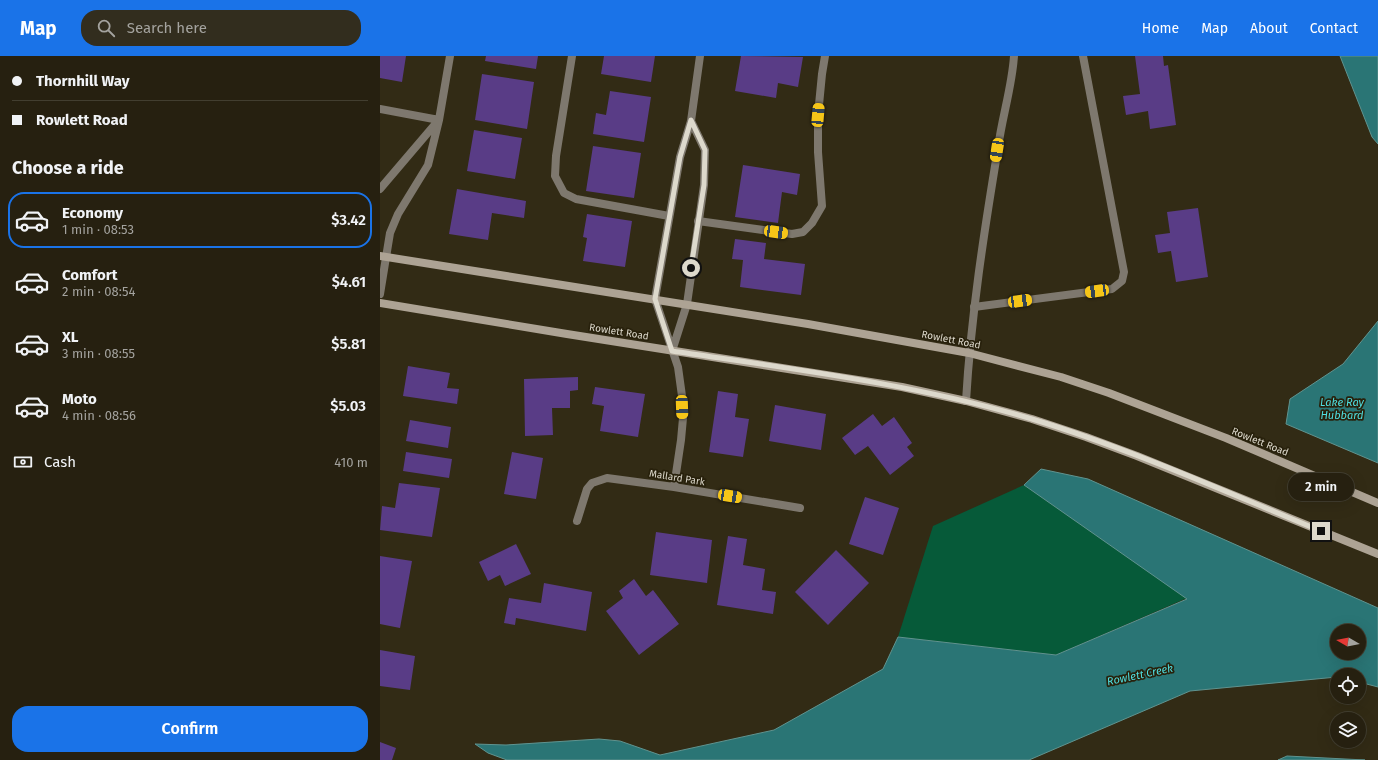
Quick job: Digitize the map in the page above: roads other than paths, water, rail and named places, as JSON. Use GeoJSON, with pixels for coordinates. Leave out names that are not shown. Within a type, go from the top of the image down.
{"type":"FeatureCollection","features":[{"type":"Feature","properties":{"kind":"main road","name":"Rowlett Road"},"geometry":{"type":"LineString","coordinates":[[383,256],[808,324],[969,353],[1061,377],[1109,393],[1264,454],[1378,503]]}},
{"type":"Feature","properties":{"kind":"main road","name":"Rowlett Road"},"geometry":{"type":"LineString","coordinates":[[380,303],[672,351],[902,386],[966,401],[1032,419],[1086,437],[1137,456],[1378,554]]}},
{"type":"Feature","properties":{"kind":"street"},"geometry":{"type":"LineString","coordinates":[[380,294],[383,256],[390,233],[398,214],[428,165],[439,120],[450,56]]}},
{"type":"Feature","properties":{"kind":"street"},"geometry":{"type":"LineString","coordinates":[[572,56],[556,156],[555,176],[559,185],[564,193],[576,199],[669,216]]}},
{"type":"Feature","properties":{"kind":"street"},"geometry":{"type":"LineString","coordinates":[[674,487],[683,418],[678,367],[655,299],[680,157],[691,120],[700,56]]}},
{"type":"Feature","properties":{"kind":"street"},"geometry":{"type":"LineString","coordinates":[[698,221],[792,234],[803,232],[812,223],[822,206],[818,152],[818,115],[825,56]]}},
{"type":"Feature","properties":{"kind":"street"},"geometry":{"type":"LineString","coordinates":[[966,401],[974,307],[998,144],[1013,72],[1014,56]]}},
{"type":"Feature","properties":{"kind":"street"},"geometry":{"type":"LineString","coordinates":[[974,307],[1112,289],[1122,281],[1124,272],[1084,56]]}},
{"type":"Feature","properties":{"kind":"street"},"geometry":{"type":"LineString","coordinates":[[380,109],[439,120]]}},
{"type":"Feature","properties":{"kind":"street"},"geometry":{"type":"LineString","coordinates":[[380,189],[439,120]]}},
{"type":"Feature","properties":{"kind":"street"},"geometry":{"type":"LineString","coordinates":[[672,351],[687,304],[704,185],[705,150],[691,120]]}},
{"type":"Feature","properties":{"kind":"street","name":"Mallard Park"},"geometry":{"type":"LineString","coordinates":[[578,521],[587,489],[592,483],[600,479],[607,478],[674,487],[800,508]]}},
{"type":"Feature","properties":{"kind":"water"},"geometry":{"type":"Polygon","coordinates":[[[1340,56],[1378,56],[1378,144],[1372,137],[1340,56]]]}},
{"type":"Feature","properties":{"kind":"water","name":"Lake Ray Hubbard"},"geometry":{"type":"Polygon","coordinates":[[[1378,321],[1378,463],[1286,424],[1290,399],[1343,364],[1378,321]]]}},
{"type":"Feature","properties":{"kind":"water","name":"Rowlett Creek"},"geometry":{"type":"Polygon","coordinates":[[[1041,469],[1088,479],[1378,608],[1378,687],[1366,684],[1366,668],[1330,668],[1330,678],[1190,691],[1029,760],[507,760],[488,753],[475,744],[506,745],[599,739],[620,741],[660,755],[774,730],[883,669],[898,637],[1056,655],[1187,599],[1024,485],[1041,469]]]}},
{"type":"Feature","properties":{"kind":"water"},"geometry":{"type":"Polygon","coordinates":[[[1287,756],[1365,760],[1278,760],[1287,756]]]}}]}
